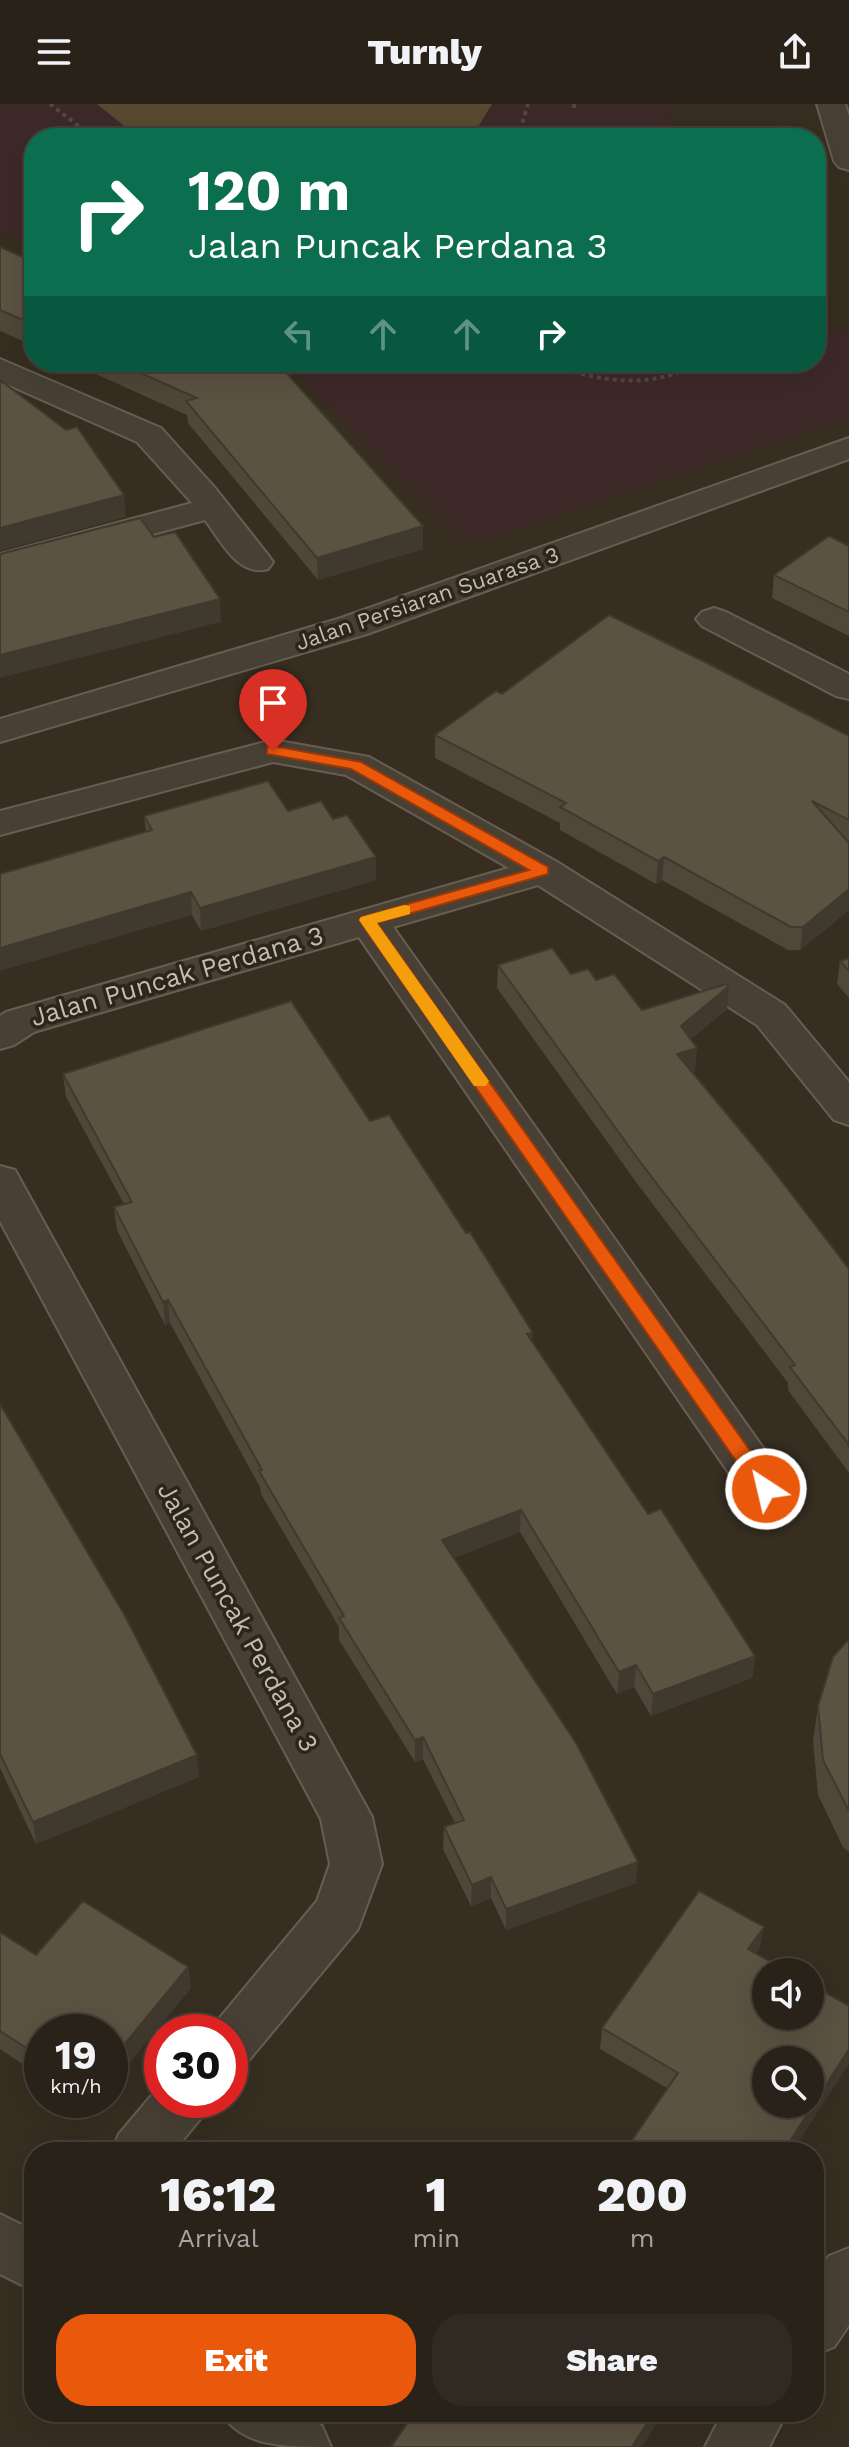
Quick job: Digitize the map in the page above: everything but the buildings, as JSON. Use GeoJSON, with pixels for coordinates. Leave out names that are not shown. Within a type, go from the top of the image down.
{"type":"FeatureCollection","features":[{"type":"Feature","properties":{"kind":"street"},"geometry":{"type":"LineString","coordinates":[[831,104],[849,161]]}},
{"type":"Feature","properties":{"kind":"street"},"geometry":{"type":"LineString","coordinates":[[0,369],[149,435],[256,562]]}},
{"type":"Feature","properties":{"kind":"street","name":"Jalan Persiaran Suarasa 3"},"geometry":{"type":"LineString","coordinates":[[0,731],[354,626],[849,448]]}},
{"type":"Feature","properties":{"kind":"street"},"geometry":{"type":"LineString","coordinates":[[0,565],[213,508]]}},
{"type":"Feature","properties":{"kind":"street"},"geometry":{"type":"LineString","coordinates":[[714,619],[849,688]]}},
{"type":"Feature","properties":{"kind":"street"},"geometry":{"type":"LineString","coordinates":[[0,823],[273,751],[356,765],[543,871],[771,1015],[849,1110]]}},
{"type":"Feature","properties":{"kind":"street","name":"Jalan Puncak Perdana 3"},"geometry":{"type":"LineString","coordinates":[[0,1035],[20,1022],[543,871]]}},
{"type":"Feature","properties":{"kind":"street"},"geometry":{"type":"LineString","coordinates":[[367,920],[766,1489]]}},
{"type":"Feature","properties":{"kind":"street","name":"Jalan Puncak Perdana 3"},"geometry":{"type":"LineString","coordinates":[[0,1181],[346,1817],[356,1864],[339,1913],[248,2022]]}},
{"type":"Feature","properties":{"kind":"street"},"geometry":{"type":"LineString","coordinates":[[147,2142],[167,2118]]}},
{"type":"Feature","properties":{"kind":"street"},"geometry":{"type":"LineString","coordinates":[[0,2241],[24,2257]]}},
{"type":"Feature","properties":{"kind":"street"},"geometry":{"type":"LineString","coordinates":[[824,2312],[849,2275]]}},
{"type":"Feature","properties":{"kind":"street"},"geometry":{"type":"LineString","coordinates":[[265,2422],[301,2447]]}},
{"type":"Feature","properties":{"kind":"street"},"geometry":{"type":"LineString","coordinates":[[735,2447],[751,2422]]}},
{"type":"Feature","properties":{"kind":"path"},"geometry":{"type":"LineString","coordinates":[[50,104],[81,128]]}},
{"type":"Feature","properties":{"kind":"path"},"geometry":{"type":"LineString","coordinates":[[521,128],[528,104]]}},
{"type":"Feature","properties":{"kind":"path"},"geometry":{"type":"LineString","coordinates":[[575,372],[597,379],[646,382],[687,372]]}},
{"type":"Feature","properties":{"kind":"shaded area"},"geometry":{"type":"Polygon","coordinates":[[[0,104],[665,104],[671,128],[24,128],[24,244],[0,233],[0,104]]]}},
{"type":"Feature","properties":{"kind":"shaded area"},"geometry":{"type":"Polygon","coordinates":[[[97,104],[492,104],[477,128],[127,128],[97,104]]]}},
{"type":"Feature","properties":{"kind":"shaded area"},"geometry":{"type":"Polygon","coordinates":[[[826,329],[849,331],[849,416],[472,543],[295,372],[826,372],[826,329]]]}},
{"type":"Feature","properties":{"kind":"slow traffic"},"geometry":{"type":"LineString","coordinates":[[404,910],[367,920],[480,1081]]}},
{"type":"Feature","properties":{"kind":"route"},"geometry":{"type":"LineString","coordinates":[[273,751],[356,765],[543,871],[367,920],[766,1489]]}}]}
